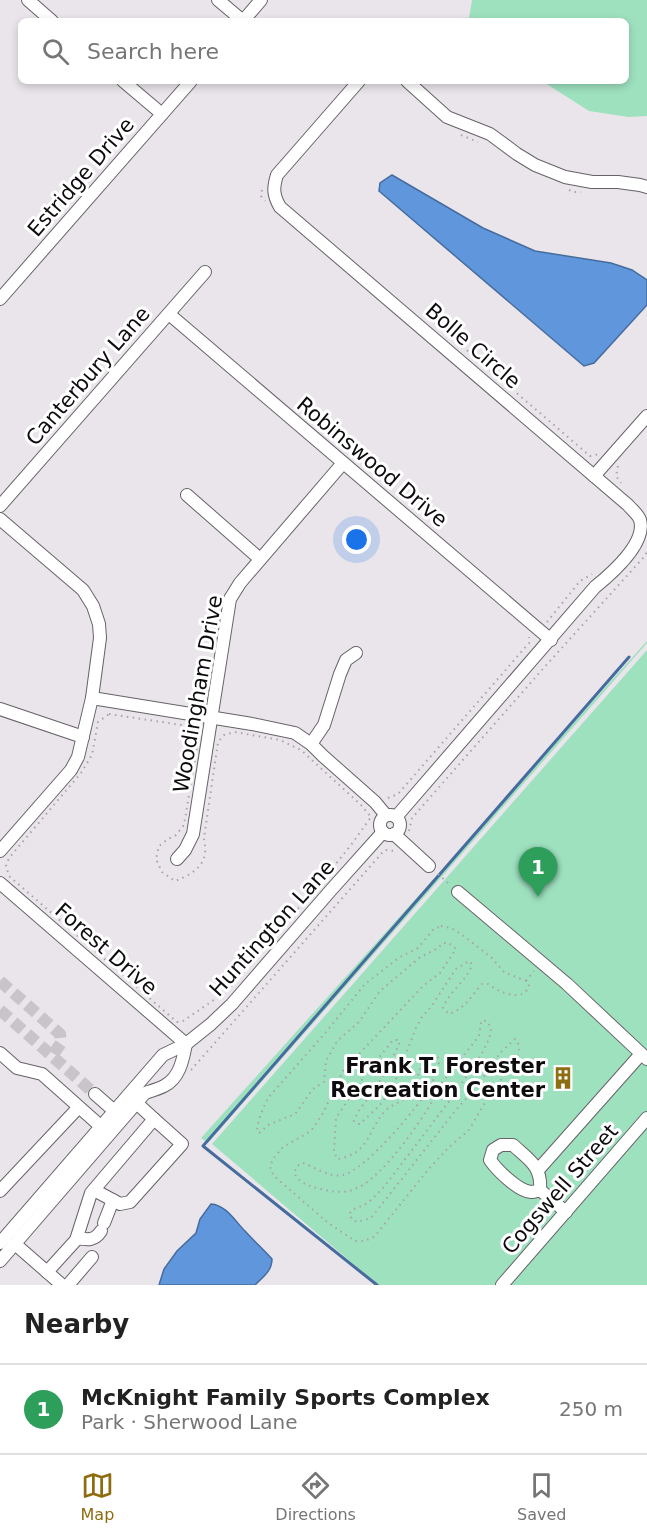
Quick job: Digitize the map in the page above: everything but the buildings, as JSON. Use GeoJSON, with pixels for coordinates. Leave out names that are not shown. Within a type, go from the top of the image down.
{"type":"FeatureCollection","features":[{"type":"Feature","properties":{"kind":"street"},"geometry":{"type":"LineString","coordinates":[[27,0],[48,18]]}},
{"type":"Feature","properties":{"kind":"street"},"geometry":{"type":"LineString","coordinates":[[218,0],[239,18]]}},
{"type":"Feature","properties":{"kind":"street"},"geometry":{"type":"LineString","coordinates":[[246,18],[261,0]]}},
{"type":"Feature","properties":{"kind":"street"},"geometry":{"type":"LineString","coordinates":[[127,84],[162,114]]}},
{"type":"Feature","properties":{"kind":"street","name":"Estridge Drive"},"geometry":{"type":"LineString","coordinates":[[0,299],[187,84]]}},
{"type":"Feature","properties":{"kind":"street","name":"Bolle Circle"},"geometry":{"type":"LineString","coordinates":[[356,84],[277,175],[273,186],[274,197],[280,207],[594,476],[639,517],[642,523],[639,543],[614,572],[595,587],[550,640]]}},
{"type":"Feature","properties":{"kind":"street"},"geometry":{"type":"LineString","coordinates":[[410,84],[447,117],[490,134],[535,165],[565,177],[647,187]]}},
{"type":"Feature","properties":{"kind":"street","name":"Canterbury Lane"},"geometry":{"type":"LineString","coordinates":[[0,506],[205,272]]}},
{"type":"Feature","properties":{"kind":"street","name":"Robinswood Drive"},"geometry":{"type":"LineString","coordinates":[[169,314],[550,640]]}},
{"type":"Feature","properties":{"kind":"street"},"geometry":{"type":"LineString","coordinates":[[594,476],[647,416]]}},
{"type":"Feature","properties":{"kind":"street","name":"Woodingham Drive"},"geometry":{"type":"LineString","coordinates":[[177,859],[185,850],[193,834],[230,599],[240,583],[343,463]]}},
{"type":"Feature","properties":{"kind":"street"},"geometry":{"type":"LineString","coordinates":[[187,495],[260,559]]}},
{"type":"Feature","properties":{"kind":"street"},"geometry":{"type":"LineString","coordinates":[[0,519],[83,590],[93,606],[99,624],[100,638],[92,698],[78,757],[71,770],[0,851]]}},
{"type":"Feature","properties":{"kind":"street"},"geometry":{"type":"LineString","coordinates":[[432,868],[380,825],[380,821],[391,816],[550,640]]}},
{"type":"Feature","properties":{"kind":"street"},"geometry":{"type":"LineString","coordinates":[[311,744],[324,725],[339,674],[346,660],[356,653]]}},
{"type":"Feature","properties":{"kind":"street"},"geometry":{"type":"LineString","coordinates":[[92,698],[252,723],[295,733],[311,744],[391,816],[399,820],[399,828],[389,833]]}},
{"type":"Feature","properties":{"kind":"street"},"geometry":{"type":"LineString","coordinates":[[0,709],[83,737]]}},
{"type":"Feature","properties":{"kind":"street","name":"Huntington Lane"},"geometry":{"type":"LineString","coordinates":[[133,1099],[163,1055],[186,1044],[232,1004],[389,833]]}},
{"type":"Feature","properties":{"kind":"street","name":"Forest Drive"},"geometry":{"type":"LineString","coordinates":[[0,883],[186,1044]]}},
{"type":"Feature","properties":{"kind":"street"},"geometry":{"type":"LineString","coordinates":[[458,892],[567,984],[644,1056],[538,1170]]}},
{"type":"Feature","properties":{"kind":"street"},"geometry":{"type":"LineString","coordinates":[[0,1261],[133,1099],[170,1082],[181,1068],[186,1044]]}},
{"type":"Feature","properties":{"kind":"street"},"geometry":{"type":"LineString","coordinates":[[0,1053],[16,1068],[42,1074],[105,1131]]}},
{"type":"Feature","properties":{"kind":"street"},"geometry":{"type":"LineString","coordinates":[[95,1094],[118,1115]]}},
{"type":"Feature","properties":{"kind":"street"},"geometry":{"type":"LineString","coordinates":[[94,1190],[120,1204],[130,1202],[182,1144],[133,1099]]}},
{"type":"Feature","properties":{"kind":"street"},"geometry":{"type":"LineString","coordinates":[[0,1191],[78,1108]]}},
{"type":"Feature","properties":{"kind":"street","name":"Cogswell Street"},"geometry":{"type":"LineString","coordinates":[[502,1285],[647,1118]]}},
{"type":"Feature","properties":{"kind":"street"},"geometry":{"type":"LineString","coordinates":[[47,1272],[77,1238],[90,1193],[154,1119]]}},
{"type":"Feature","properties":{"kind":"street"},"geometry":{"type":"LineString","coordinates":[[0,1243],[105,1131]]}},
{"type":"Feature","properties":{"kind":"street"},"geometry":{"type":"LineString","coordinates":[[501,1145],[513,1145],[538,1170],[541,1179],[540,1190],[531,1192],[515,1185],[495,1168],[490,1160],[493,1150],[501,1145]]}},
{"type":"Feature","properties":{"kind":"street"},"geometry":{"type":"LineString","coordinates":[[540,1190],[566,1212]]}},
{"type":"Feature","properties":{"kind":"street"},"geometry":{"type":"LineString","coordinates":[[77,1238],[87,1240],[98,1236],[112,1200]]}},
{"type":"Feature","properties":{"kind":"street"},"geometry":{"type":"LineString","coordinates":[[15,1244],[62,1285]]}},
{"type":"Feature","properties":{"kind":"street"},"geometry":{"type":"LineString","coordinates":[[68,1285],[92,1257]]}},
{"type":"Feature","properties":{"kind":"path"},"geometry":{"type":"LineString","coordinates":[[429,318],[590,456],[601,454]]}},
{"type":"Feature","properties":{"kind":"path"},"geometry":{"type":"LineString","coordinates":[[618,467],[616,476],[628,490]]}},
{"type":"Feature","properties":{"kind":"path"},"geometry":{"type":"LineString","coordinates":[[411,837],[408,830],[412,818],[647,552]]}},
{"type":"Feature","properties":{"kind":"path"},"geometry":{"type":"LineString","coordinates":[[552,616],[580,581],[596,571]]}},
{"type":"Feature","properties":{"kind":"path"},"geometry":{"type":"LineString","coordinates":[[388,798],[398,794],[529,643]]}},
{"type":"Feature","properties":{"kind":"path"},"geometry":{"type":"LineString","coordinates":[[187,1075],[382,853],[386,850],[394,850],[402,855]]}},
{"type":"Feature","properties":{"kind":"path"},"geometry":{"type":"LineString","coordinates":[[432,868],[446,882]]}},
{"type":"Feature","properties":{"kind":"path"},"geometry":{"type":"LineString","coordinates":[[441,926],[451,928],[492,958],[504,972],[529,984],[528,990],[516,995],[488,984],[482,984],[466,1005],[449,1014],[443,1008],[444,1004],[471,970],[472,964],[469,961],[456,969],[416,1028],[392,1089],[387,1096],[360,1124],[354,1121],[393,1059],[400,1042],[397,1040],[393,1040],[365,1075],[336,1118],[334,1151],[338,1159],[351,1156],[366,1143],[385,1112],[411,1093],[422,1068],[433,1056],[437,1056],[440,1059],[439,1068],[431,1086],[416,1107],[376,1151],[358,1167],[344,1175],[336,1175],[303,1163],[297,1166],[294,1173],[300,1181],[314,1188],[334,1193],[356,1189],[370,1180],[388,1162],[419,1122],[441,1084],[478,1036],[483,1020],[488,1022],[489,1039],[454,1095],[384,1187],[368,1203],[352,1210],[349,1215],[357,1222],[371,1218],[479,1084],[500,1053],[515,1039],[519,1052],[514,1066],[494,1087],[469,1130],[427,1171],[375,1236],[365,1241],[355,1241],[327,1222],[274,1176],[270,1167],[273,1159],[283,1147],[311,1131],[323,1113],[343,1071],[423,986],[440,973],[456,949],[449,943],[443,943],[419,958],[380,991],[359,1022],[337,1041],[326,1061],[324,1082],[313,1089],[295,1114],[268,1125],[259,1133],[257,1125],[268,1098],[365,984],[400,957],[418,948],[433,930],[441,926]]}},
{"type":"Feature","properties":{"kind":"green space"},"geometry":{"type":"Polygon","coordinates":[[[472,0],[647,0],[647,116],[629,117],[589,111],[547,84],[629,84],[629,18],[469,18],[472,0]]]}},
{"type":"Feature","properties":{"kind":"green space"},"geometry":{"type":"Polygon","coordinates":[[[647,641],[208,1143],[201,1138],[647,641]]]}},
{"type":"Feature","properties":{"kind":"green space"},"geometry":{"type":"Polygon","coordinates":[[[647,650],[647,1285],[378,1285],[212,1144],[647,650]]]}},
{"type":"Feature","properties":{"kind":"water"},"geometry":{"type":"Polygon","coordinates":[[[392,175],[483,228],[535,251],[611,263],[632,270],[647,280],[647,305],[594,363],[584,366],[379,191],[380,183],[392,175]]]}},
{"type":"Feature","properties":{"kind":"water"},"geometry":{"type":"Polygon","coordinates":[[[211,1204],[226,1210],[272,1259],[269,1270],[255,1285],[159,1285],[164,1269],[177,1251],[196,1233],[200,1219],[211,1204]]]}},
{"type":"Feature","properties":{"kind":"waterway"},"geometry":{"type":"LineString","coordinates":[[377,1285],[203,1146],[629,657]]}},
{"type":"Feature","properties":{"kind":"tunnel"},"geometry":{"type":"LineString","coordinates":[[0,981],[60,1034],[61,1043],[52,1056]]}},
{"type":"Feature","properties":{"kind":"tunnel"},"geometry":{"type":"LineString","coordinates":[[0,1010],[95,1094]]}},
{"type":"Feature","properties":{"kind":"place","name":"McKnight Family Sports Complex"},"geometry":{"type":"Point","coordinates":[538,897]}},
{"type":"Feature","properties":{"kind":"place","name":"Frank T. Forester Recreation Center"},"geometry":{"type":"Point","coordinates":[563,1078]}}]}
